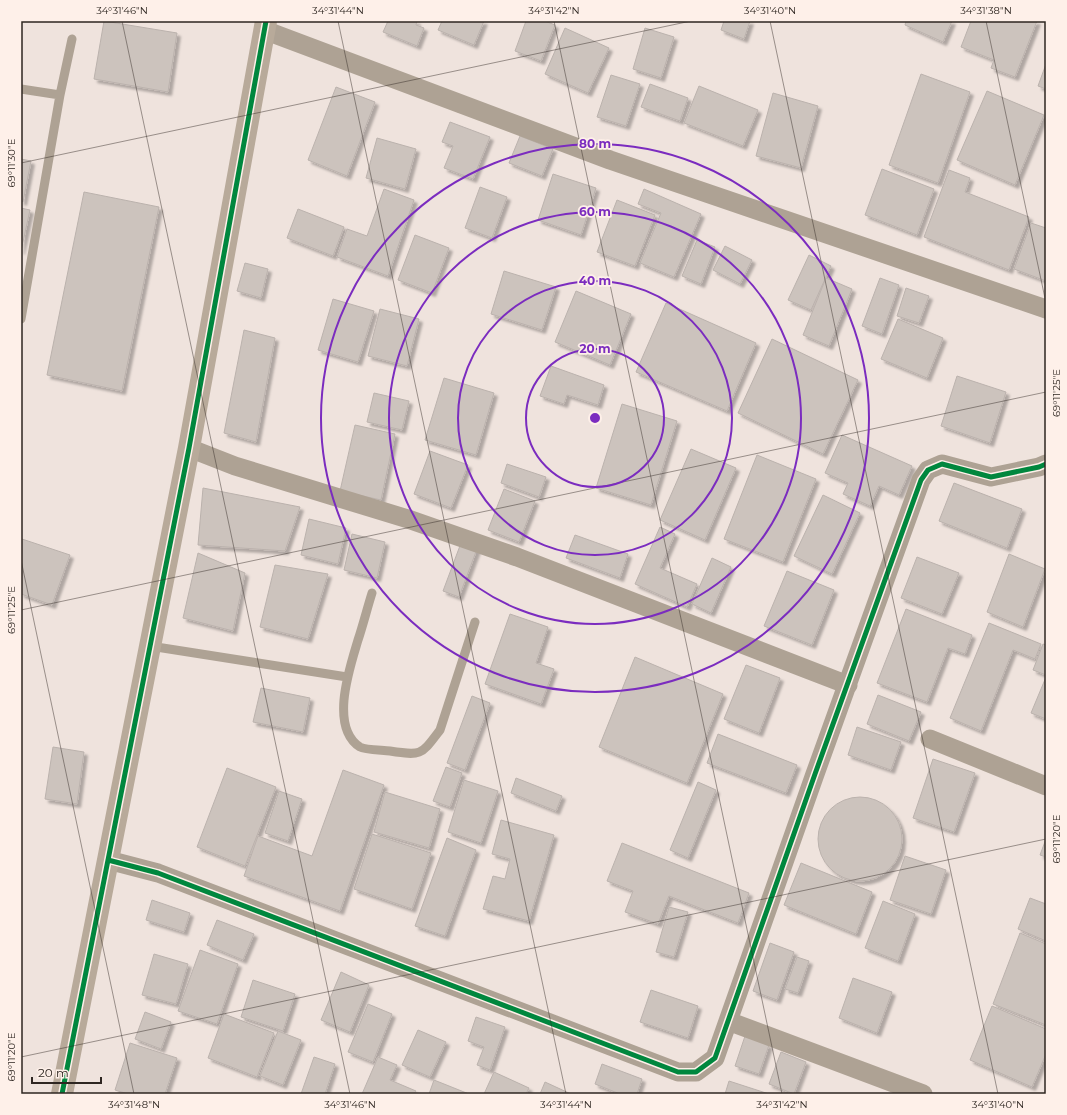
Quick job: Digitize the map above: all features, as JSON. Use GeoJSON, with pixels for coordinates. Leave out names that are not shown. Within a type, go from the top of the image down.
{"type":"FeatureCollection","features":[{"type":"Feature","properties":{"kind":"street"},"geometry":{"type":"LineString","coordinates":[[62,1094],[189,448],[265,26],[610,160],[1046,308]]}},
{"type":"Feature","properties":{"kind":"street"},"geometry":{"type":"LineString","coordinates":[[189,448],[235,466],[408,519],[517,557],[848,685]]}},
{"type":"Feature","properties":{"kind":"street"},"geometry":{"type":"LineString","coordinates":[[108,860],[158,873],[678,1072],[696,1072],[715,1058],[921,480],[928,470],[942,464],[991,477],[1044,468]]}},
{"type":"Feature","properties":{"kind":"street"},"geometry":{"type":"LineString","coordinates":[[930,739],[1046,786]]}},
{"type":"Feature","properties":{"kind":"street"},"geometry":{"type":"LineString","coordinates":[[728,1021],[923,1094]]}},
{"type":"Feature","properties":{"kind":"lane"},"geometry":{"type":"LineString","coordinates":[[21,319],[60,95],[72,40]]}},
{"type":"Feature","properties":{"kind":"lane"},"geometry":{"type":"LineString","coordinates":[[21,89],[60,95]]}},
{"type":"Feature","properties":{"kind":"lane"},"geometry":{"type":"LineString","coordinates":[[372,593],[347,677],[344,709],[345,725],[348,734],[361,748],[411,754],[423,751],[440,730],[475,622]]}},
{"type":"Feature","properties":{"kind":"lane"},"geometry":{"type":"LineString","coordinates":[[150,646],[347,677]]}},
{"type":"Feature","properties":{"kind":"building"},"geometry":{"type":"Polygon","coordinates":[[[104,21],[177,33],[168,92],[94,79],[104,21]]]}},
{"type":"Feature","properties":{"kind":"building"},"geometry":{"type":"Polygon","coordinates":[[[388,21],[417,21],[416,25],[424,28],[417,46],[383,32],[388,21]]]}},
{"type":"Feature","properties":{"kind":"building"},"geometry":{"type":"Polygon","coordinates":[[[442,21],[484,21],[474,45],[438,30],[442,21]]]}},
{"type":"Feature","properties":{"kind":"building"},"geometry":{"type":"Polygon","coordinates":[[[526,21],[545,21],[555,25],[541,61],[515,51],[526,21]]]}},
{"type":"Feature","properties":{"kind":"building"},"geometry":{"type":"Polygon","coordinates":[[[724,21],[750,21],[744,39],[721,30],[724,21]]]}},
{"type":"Feature","properties":{"kind":"building"},"geometry":{"type":"Polygon","coordinates":[[[906,21],[952,21],[943,42],[905,25],[906,21]]]}},
{"type":"Feature","properties":{"kind":"building"},"geometry":{"type":"Polygon","coordinates":[[[971,21],[1037,21],[1015,77],[991,68],[994,60],[961,47],[971,21]]]}},
{"type":"Feature","properties":{"kind":"building"},"geometry":{"type":"Polygon","coordinates":[[[565,28],[609,48],[588,93],[545,74],[565,28]]]}},
{"type":"Feature","properties":{"kind":"building"},"geometry":{"type":"Polygon","coordinates":[[[645,28],[674,37],[661,78],[633,69],[645,28]]]}},
{"type":"Feature","properties":{"kind":"building"},"geometry":{"type":"Polygon","coordinates":[[[1046,64],[1046,89],[1038,86],[1046,64]]]}},
{"type":"Feature","properties":{"kind":"building"},"geometry":{"type":"Polygon","coordinates":[[[921,74],[970,92],[938,183],[889,165],[921,74]]]}},
{"type":"Feature","properties":{"kind":"building"},"geometry":{"type":"Polygon","coordinates":[[[611,75],[640,84],[626,126],[597,117],[611,75]]]}},
{"type":"Feature","properties":{"kind":"building"},"geometry":{"type":"Polygon","coordinates":[[[650,84],[688,98],[680,121],[641,107],[650,84]]]}},
{"type":"Feature","properties":{"kind":"building"},"geometry":{"type":"Polygon","coordinates":[[[699,86],[758,110],[743,146],[684,123],[699,86]]]}},
{"type":"Feature","properties":{"kind":"building"},"geometry":{"type":"Polygon","coordinates":[[[336,87],[375,102],[347,176],[308,160],[336,87]]]}},
{"type":"Feature","properties":{"kind":"building"},"geometry":{"type":"Polygon","coordinates":[[[987,91],[1044,115],[1015,185],[957,160],[987,91]]]}},
{"type":"Feature","properties":{"kind":"building"},"geometry":{"type":"Polygon","coordinates":[[[773,93],[818,106],[801,168],[756,156],[773,93]]]}},
{"type":"Feature","properties":{"kind":"building"},"geometry":{"type":"Polygon","coordinates":[[[450,122],[490,137],[473,179],[444,168],[453,146],[442,142],[450,122]]]}},
{"type":"Feature","properties":{"kind":"building"},"geometry":{"type":"Polygon","coordinates":[[[520,136],[553,149],[542,176],[509,163],[520,136]]]}},
{"type":"Feature","properties":{"kind":"building"},"geometry":{"type":"Polygon","coordinates":[[[377,138],[416,149],[405,189],[366,178],[377,138]]]}},
{"type":"Feature","properties":{"kind":"building"},"geometry":{"type":"Polygon","coordinates":[[[21,159],[31,161],[23,202],[21,201],[21,159]]]}},
{"type":"Feature","properties":{"kind":"building"},"geometry":{"type":"Polygon","coordinates":[[[882,169],[934,189],[917,235],[865,215],[882,169]]]}},
{"type":"Feature","properties":{"kind":"building"},"geometry":{"type":"Polygon","coordinates":[[[949,170],[970,178],[965,192],[1029,217],[1009,270],[924,237],[949,170]]]}},
{"type":"Feature","properties":{"kind":"building"},"geometry":{"type":"Polygon","coordinates":[[[553,174],[596,188],[581,235],[538,220],[553,174]]]}},
{"type":"Feature","properties":{"kind":"building"},"geometry":{"type":"Polygon","coordinates":[[[480,187],[507,197],[492,238],[465,228],[480,187]]]}},
{"type":"Feature","properties":{"kind":"building"},"geometry":{"type":"Polygon","coordinates":[[[384,189],[414,200],[388,276],[337,257],[347,229],[367,236],[384,189]]]}},
{"type":"Feature","properties":{"kind":"building"},"geometry":{"type":"Polygon","coordinates":[[[644,189],[701,214],[674,277],[640,263],[661,213],[638,204],[644,189]]]}},
{"type":"Feature","properties":{"kind":"building"},"geometry":{"type":"Polygon","coordinates":[[[84,192],[159,207],[122,391],[47,375],[84,192]]]}},
{"type":"Feature","properties":{"kind":"building"},"geometry":{"type":"Polygon","coordinates":[[[617,200],[655,215],[635,266],[597,252],[617,200]]]}},
{"type":"Feature","properties":{"kind":"building"},"geometry":{"type":"Polygon","coordinates":[[[21,208],[30,210],[21,251],[21,208]]]}},
{"type":"Feature","properties":{"kind":"building"},"geometry":{"type":"Polygon","coordinates":[[[298,209],[344,227],[333,256],[287,238],[298,209]]]}},
{"type":"Feature","properties":{"kind":"building"},"geometry":{"type":"Polygon","coordinates":[[[1031,223],[1046,228],[1046,281],[1014,269],[1031,223]]]}},
{"type":"Feature","properties":{"kind":"building"},"geometry":{"type":"Polygon","coordinates":[[[415,235],[449,248],[432,293],[398,280],[415,235]]]}},
{"type":"Feature","properties":{"kind":"building"},"geometry":{"type":"Polygon","coordinates":[[[697,240],[715,247],[701,284],[682,276],[697,240]]]}},
{"type":"Feature","properties":{"kind":"building"},"geometry":{"type":"Polygon","coordinates":[[[725,246],[752,260],[740,284],[713,270],[725,246]]]}},
{"type":"Feature","properties":{"kind":"building"},"geometry":{"type":"Polygon","coordinates":[[[809,255],[831,266],[811,310],[788,300],[809,255]]]}},
{"type":"Feature","properties":{"kind":"building"},"geometry":{"type":"Polygon","coordinates":[[[245,263],[268,269],[261,298],[237,291],[245,263]]]}},
{"type":"Feature","properties":{"kind":"building"},"geometry":{"type":"Polygon","coordinates":[[[504,271],[556,287],[542,330],[491,314],[504,271]]]}},
{"type":"Feature","properties":{"kind":"building"},"geometry":{"type":"Polygon","coordinates":[[[826,278],[852,289],[829,346],[803,335],[826,278]]]}},
{"type":"Feature","properties":{"kind":"building"},"geometry":{"type":"Polygon","coordinates":[[[880,278],[899,285],[882,334],[862,326],[880,278]]]}},
{"type":"Feature","properties":{"kind":"building"},"geometry":{"type":"Polygon","coordinates":[[[906,288],[929,296],[919,323],[897,316],[906,288]]]}},
{"type":"Feature","properties":{"kind":"building"},"geometry":{"type":"Polygon","coordinates":[[[576,291],[631,314],[610,365],[555,342],[576,291]]]}},
{"type":"Feature","properties":{"kind":"building"},"geometry":{"type":"Polygon","coordinates":[[[333,299],[374,311],[358,362],[318,350],[333,299]]]}},
{"type":"Feature","properties":{"kind":"building"},"geometry":{"type":"Polygon","coordinates":[[[666,303],[756,343],[727,411],[636,372],[666,303]]]}},
{"type":"Feature","properties":{"kind":"building"},"geometry":{"type":"Polygon","coordinates":[[[380,309],[419,319],[407,366],[368,356],[380,309]]]}},
{"type":"Feature","properties":{"kind":"building"},"geometry":{"type":"Polygon","coordinates":[[[898,319],[943,338],[927,378],[881,359],[898,319]]]}},
{"type":"Feature","properties":{"kind":"building"},"geometry":{"type":"Polygon","coordinates":[[[244,330],[275,338],[256,442],[224,433],[244,330]]]}},
{"type":"Feature","properties":{"kind":"building"},"geometry":{"type":"Polygon","coordinates":[[[772,339],[858,380],[823,454],[738,413],[772,339]]]}},
{"type":"Feature","properties":{"kind":"building"},"geometry":{"type":"Polygon","coordinates":[[[551,366],[604,385],[598,405],[567,395],[564,404],[540,396],[551,366]]]}},
{"type":"Feature","properties":{"kind":"building"},"geometry":{"type":"Polygon","coordinates":[[[957,376],[1006,392],[990,443],[941,426],[957,376]]]}},
{"type":"Feature","properties":{"kind":"building"},"geometry":{"type":"Polygon","coordinates":[[[444,378],[494,393],[476,455],[425,440],[444,378]]]}},
{"type":"Feature","properties":{"kind":"building"},"geometry":{"type":"Polygon","coordinates":[[[374,393],[409,401],[402,430],[367,422],[374,393]]]}},
{"type":"Feature","properties":{"kind":"building"},"geometry":{"type":"Polygon","coordinates":[[[622,404],[677,421],[651,505],[596,488],[622,404]]]}},
{"type":"Feature","properties":{"kind":"building"},"geometry":{"type":"Polygon","coordinates":[[[355,425],[395,434],[381,500],[340,491],[355,425]]]}},
{"type":"Feature","properties":{"kind":"building"},"geometry":{"type":"Polygon","coordinates":[[[842,435],[912,466],[899,495],[879,486],[870,506],[843,494],[848,483],[825,473],[842,435]]]}},
{"type":"Feature","properties":{"kind":"building"},"geometry":{"type":"Polygon","coordinates":[[[691,449],[736,468],[705,540],[660,520],[691,449]]]}},
{"type":"Feature","properties":{"kind":"building"},"geometry":{"type":"Polygon","coordinates":[[[430,451],[468,465],[451,508],[414,494],[430,451]]]}},
{"type":"Feature","properties":{"kind":"building"},"geometry":{"type":"Polygon","coordinates":[[[757,455],[816,479],[783,562],[724,539],[757,455]]]}},
{"type":"Feature","properties":{"kind":"building"},"geometry":{"type":"Polygon","coordinates":[[[507,464],[546,477],[539,497],[501,483],[507,464]]]}},
{"type":"Feature","properties":{"kind":"building"},"geometry":{"type":"Polygon","coordinates":[[[954,483],[1022,509],[1007,548],[939,521],[954,483]]]}},
{"type":"Feature","properties":{"kind":"building"},"geometry":{"type":"Polygon","coordinates":[[[203,488],[300,507],[285,551],[198,545],[203,488]]]}},
{"type":"Feature","properties":{"kind":"building"},"geometry":{"type":"Polygon","coordinates":[[[504,489],[535,501],[519,542],[488,530],[504,489]]]}},
{"type":"Feature","properties":{"kind":"building"},"geometry":{"type":"Polygon","coordinates":[[[823,495],[860,513],[832,574],[794,556],[823,495]]]}},
{"type":"Feature","properties":{"kind":"building"},"geometry":{"type":"Polygon","coordinates":[[[309,519],[346,528],[338,564],[301,555],[309,519]]]}},
{"type":"Feature","properties":{"kind":"building"},"geometry":{"type":"Polygon","coordinates":[[[660,527],[675,534],[660,568],[697,584],[687,607],[635,584],[660,527]]]}},
{"type":"Feature","properties":{"kind":"building"},"geometry":{"type":"Polygon","coordinates":[[[352,534],[385,542],[377,578],[344,570],[352,534]]]}},
{"type":"Feature","properties":{"kind":"building"},"geometry":{"type":"Polygon","coordinates":[[[575,535],[628,554],[620,578],[566,558],[575,535]]]}},
{"type":"Feature","properties":{"kind":"building"},"geometry":{"type":"Polygon","coordinates":[[[22,539],[70,555],[52,605],[21,594],[22,539]]]}},
{"type":"Feature","properties":{"kind":"building"},"geometry":{"type":"Polygon","coordinates":[[[461,543],[477,549],[459,597],[443,591],[461,543]]]}},
{"type":"Feature","properties":{"kind":"building"},"geometry":{"type":"Polygon","coordinates":[[[198,553],[245,573],[233,631],[183,618],[198,553]]]}},
{"type":"Feature","properties":{"kind":"building"},"geometry":{"type":"Polygon","coordinates":[[[1009,554],[1045,569],[1023,627],[987,612],[1009,554]]]}},
{"type":"Feature","properties":{"kind":"building"},"geometry":{"type":"Polygon","coordinates":[[[917,557],[959,573],[942,614],[901,598],[917,557]]]}},
{"type":"Feature","properties":{"kind":"building"},"geometry":{"type":"Polygon","coordinates":[[[712,558],[731,567],[711,613],[692,604],[712,558]]]}},
{"type":"Feature","properties":{"kind":"building"},"geometry":{"type":"Polygon","coordinates":[[[275,565],[328,574],[308,639],[260,627],[275,565]]]}},
{"type":"Feature","properties":{"kind":"building"},"geometry":{"type":"Polygon","coordinates":[[[787,571],[834,590],[812,645],[764,626],[787,571]]]}},
{"type":"Feature","properties":{"kind":"building"},"geometry":{"type":"Polygon","coordinates":[[[906,609],[972,635],[965,654],[948,648],[927,702],[877,683],[906,609]]]}},
{"type":"Feature","properties":{"kind":"building"},"geometry":{"type":"Polygon","coordinates":[[[510,614],[548,627],[536,663],[554,669],[541,704],[485,684],[510,614]]]}},
{"type":"Feature","properties":{"kind":"building"},"geometry":{"type":"Polygon","coordinates":[[[989,623],[1041,644],[1035,659],[1013,650],[981,731],[950,718],[989,623]]]}},
{"type":"Feature","properties":{"kind":"building"},"geometry":{"type":"Polygon","coordinates":[[[1043,644],[1046,645],[1046,675],[1033,670],[1043,644]]]}},
{"type":"Feature","properties":{"kind":"building"},"geometry":{"type":"Polygon","coordinates":[[[635,657],[723,694],[687,783],[599,747],[635,657]]]}},
{"type":"Feature","properties":{"kind":"building"},"geometry":{"type":"Polygon","coordinates":[[[746,665],[780,678],[759,733],[724,719],[746,665]]]}},
{"type":"Feature","properties":{"kind":"building"},"geometry":{"type":"Polygon","coordinates":[[[1046,677],[1046,719],[1031,713],[1046,677]]]}},
{"type":"Feature","properties":{"kind":"building"},"geometry":{"type":"Polygon","coordinates":[[[261,688],[310,698],[303,732],[253,722],[261,688]]]}},
{"type":"Feature","properties":{"kind":"building"},"geometry":{"type":"Polygon","coordinates":[[[878,695],[921,712],[909,741],[867,724],[878,695]]]}},
{"type":"Feature","properties":{"kind":"building"},"geometry":{"type":"Polygon","coordinates":[[[472,696],[490,703],[465,770],[447,763],[472,696]]]}},
{"type":"Feature","properties":{"kind":"building"},"geometry":{"type":"Polygon","coordinates":[[[857,727],[901,742],[891,770],[848,755],[857,727]]]}},
{"type":"Feature","properties":{"kind":"building"},"geometry":{"type":"Polygon","coordinates":[[[718,734],[797,765],[786,793],[707,763],[718,734]]]}},
{"type":"Feature","properties":{"kind":"building"},"geometry":{"type":"Polygon","coordinates":[[[53,747],[84,752],[77,804],[45,799],[53,747]]]}},
{"type":"Feature","properties":{"kind":"building"},"geometry":{"type":"Polygon","coordinates":[[[933,759],[975,773],[954,832],[913,818],[933,759]]]}},
{"type":"Feature","properties":{"kind":"building"},"geometry":{"type":"Polygon","coordinates":[[[446,767],[462,773],[450,807],[433,801],[446,767]]]}},
{"type":"Feature","properties":{"kind":"building"},"geometry":{"type":"Polygon","coordinates":[[[227,768],[276,787],[245,866],[197,847],[227,768]]]}},
{"type":"Feature","properties":{"kind":"building"},"geometry":{"type":"Polygon","coordinates":[[[343,770],[384,785],[340,911],[244,876],[258,836],[312,856],[343,770]]]}},
{"type":"Feature","properties":{"kind":"building"},"geometry":{"type":"Polygon","coordinates":[[[516,778],[562,796],[556,811],[511,793],[516,778]]]}},
{"type":"Feature","properties":{"kind":"building"},"geometry":{"type":"Polygon","coordinates":[[[464,780],[498,791],[481,843],[448,832],[464,780]]]}},
{"type":"Feature","properties":{"kind":"building"},"geometry":{"type":"Polygon","coordinates":[[[698,782],[716,790],[688,858],[670,850],[698,782]]]}},
{"type":"Feature","properties":{"kind":"building"},"geometry":{"type":"Polygon","coordinates":[[[279,791],[302,799],[288,841],[265,833],[279,791]]]}},
{"type":"Feature","properties":{"kind":"building"},"geometry":{"type":"Polygon","coordinates":[[[385,792],[440,809],[429,848],[374,832],[385,792]]]}},
{"type":"Feature","properties":{"kind":"building"},"geometry":{"type":"Polygon","coordinates":[[[860,797],[876,800],[890,809],[899,823],[902,839],[899,855],[890,869],[876,878],[860,881],[844,878],[830,869],[821,855],[818,839],[821,823],[830,809],[844,800],[860,797]]]}},
{"type":"Feature","properties":{"kind":"building"},"geometry":{"type":"Polygon","coordinates":[[[501,820],[554,835],[529,921],[483,909],[493,876],[505,879],[510,859],[492,854],[501,820]]]}},
{"type":"Feature","properties":{"kind":"building"},"geometry":{"type":"Polygon","coordinates":[[[372,834],[431,853],[412,909],[354,889],[372,834]]]}},
{"type":"Feature","properties":{"kind":"building"},"geometry":{"type":"Polygon","coordinates":[[[447,838],[476,850],[445,936],[415,926],[447,838]]]}},
{"type":"Feature","properties":{"kind":"building"},"geometry":{"type":"Polygon","coordinates":[[[1046,839],[1046,857],[1040,855],[1046,839]]]}},
{"type":"Feature","properties":{"kind":"building"},"geometry":{"type":"Polygon","coordinates":[[[622,843],[749,893],[738,923],[669,896],[658,924],[625,912],[633,891],[607,881],[622,843]]]}},
{"type":"Feature","properties":{"kind":"building"},"geometry":{"type":"Polygon","coordinates":[[[905,856],[946,870],[931,914],[890,900],[905,856]]]}},
{"type":"Feature","properties":{"kind":"building"},"geometry":{"type":"Polygon","coordinates":[[[801,863],[872,892],[856,934],[784,905],[801,863]]]}},
{"type":"Feature","properties":{"kind":"building"},"geometry":{"type":"Polygon","coordinates":[[[1030,898],[1046,904],[1046,941],[1018,929],[1030,898]]]}},
{"type":"Feature","properties":{"kind":"building"},"geometry":{"type":"Polygon","coordinates":[[[152,900],[190,913],[184,932],[146,920],[152,900]]]}},
{"type":"Feature","properties":{"kind":"building"},"geometry":{"type":"Polygon","coordinates":[[[883,901],[915,914],[898,961],[865,948],[883,901]]]}},
{"type":"Feature","properties":{"kind":"building"},"geometry":{"type":"Polygon","coordinates":[[[669,907],[688,912],[674,957],[656,952],[669,907]]]}},
{"type":"Feature","properties":{"kind":"building"},"geometry":{"type":"Polygon","coordinates":[[[217,920],[254,934],[243,960],[207,945],[217,920]]]}},
{"type":"Feature","properties":{"kind":"building"},"geometry":{"type":"Polygon","coordinates":[[[1020,933],[1046,944],[1046,1025],[993,1004],[1020,933]]]}},
{"type":"Feature","properties":{"kind":"building"},"geometry":{"type":"Polygon","coordinates":[[[770,943],[794,952],[777,1000],[753,991],[770,943]]]}},
{"type":"Feature","properties":{"kind":"building"},"geometry":{"type":"Polygon","coordinates":[[[200,950],[238,964],[217,1024],[178,1011],[200,950]]]}},
{"type":"Feature","properties":{"kind":"building"},"geometry":{"type":"Polygon","coordinates":[[[154,954],[188,964],[176,1004],[142,995],[154,954]]]}},
{"type":"Feature","properties":{"kind":"building"},"geometry":{"type":"Polygon","coordinates":[[[797,957],[809,961],[798,993],[785,989],[797,957]]]}},
{"type":"Feature","properties":{"kind":"building"},"geometry":{"type":"Polygon","coordinates":[[[341,972],[369,985],[350,1032],[321,1020],[341,972]]]}},
{"type":"Feature","properties":{"kind":"building"},"geometry":{"type":"Polygon","coordinates":[[[853,978],[892,992],[877,1033],[839,1018],[853,978]]]}},
{"type":"Feature","properties":{"kind":"building"},"geometry":{"type":"Polygon","coordinates":[[[253,980],[295,994],[283,1031],[241,1017],[253,980]]]}},
{"type":"Feature","properties":{"kind":"building"},"geometry":{"type":"Polygon","coordinates":[[[651,990],[698,1006],[688,1038],[640,1022],[651,990]]]}},
{"type":"Feature","properties":{"kind":"building"},"geometry":{"type":"Polygon","coordinates":[[[368,1004],[392,1014],[373,1062],[348,1052],[368,1004]]]}},
{"type":"Feature","properties":{"kind":"building"},"geometry":{"type":"Polygon","coordinates":[[[992,1006],[1046,1029],[1046,1054],[1032,1087],[970,1060],[992,1006]]]}},
{"type":"Feature","properties":{"kind":"building"},"geometry":{"type":"Polygon","coordinates":[[[145,1012],[171,1022],[161,1049],[135,1039],[145,1012]]]}},
{"type":"Feature","properties":{"kind":"building"},"geometry":{"type":"Polygon","coordinates":[[[224,1014],[274,1033],[257,1077],[208,1058],[224,1014]]]}},
{"type":"Feature","properties":{"kind":"building"},"geometry":{"type":"Polygon","coordinates":[[[476,1017],[505,1027],[490,1070],[477,1065],[484,1047],[468,1041],[476,1017]]]}},
{"type":"Feature","properties":{"kind":"building"},"geometry":{"type":"Polygon","coordinates":[[[418,1030],[446,1042],[430,1077],[402,1065],[418,1030]]]}},
{"type":"Feature","properties":{"kind":"building"},"geometry":{"type":"Polygon","coordinates":[[[278,1031],[301,1040],[283,1085],[260,1076],[278,1031]]]}},
{"type":"Feature","properties":{"kind":"building"},"geometry":{"type":"Polygon","coordinates":[[[745,1036],[769,1045],[759,1074],[735,1066],[745,1036]]]}},
{"type":"Feature","properties":{"kind":"building"},"geometry":{"type":"Polygon","coordinates":[[[130,1043],[177,1058],[165,1094],[128,1094],[115,1090],[130,1043]]]}},
{"type":"Feature","properties":{"kind":"building"},"geometry":{"type":"Polygon","coordinates":[[[781,1052],[806,1062],[794,1094],[769,1084],[781,1052]]]}},
{"type":"Feature","properties":{"kind":"building"},"geometry":{"type":"Polygon","coordinates":[[[314,1057],[335,1064],[325,1094],[301,1094],[314,1057]]]}},
{"type":"Feature","properties":{"kind":"building"},"geometry":{"type":"Polygon","coordinates":[[[378,1057],[397,1065],[390,1080],[416,1091],[414,1094],[362,1094],[378,1057]]]}},
{"type":"Feature","properties":{"kind":"building"},"geometry":{"type":"Polygon","coordinates":[[[602,1064],[642,1079],[637,1094],[620,1094],[595,1084],[602,1064]]]}},
{"type":"Feature","properties":{"kind":"building"},"geometry":{"type":"Polygon","coordinates":[[[494,1072],[529,1088],[526,1094],[484,1094],[494,1072]]]}},
{"type":"Feature","properties":{"kind":"building"},"geometry":{"type":"Polygon","coordinates":[[[434,1080],[469,1094],[429,1094],[434,1080]]]}},
{"type":"Feature","properties":{"kind":"building"},"geometry":{"type":"Polygon","coordinates":[[[729,1081],[769,1094],[725,1094],[729,1081]]]}},
{"type":"Feature","properties":{"kind":"building"},"geometry":{"type":"Polygon","coordinates":[[[545,1082],[571,1094],[540,1094],[545,1082]]]}},
{"type":"Feature","properties":{"kind":"cycle path"},"geometry":{"type":"LineString","coordinates":[[62,1094],[189,448],[266,21]]}},
{"type":"Feature","properties":{"kind":"cycle path"},"geometry":{"type":"LineString","coordinates":[[108,860],[158,873],[678,1072],[696,1072],[715,1058],[921,480],[928,470],[942,464],[991,477],[1039,467],[1046,464]]}}]}
